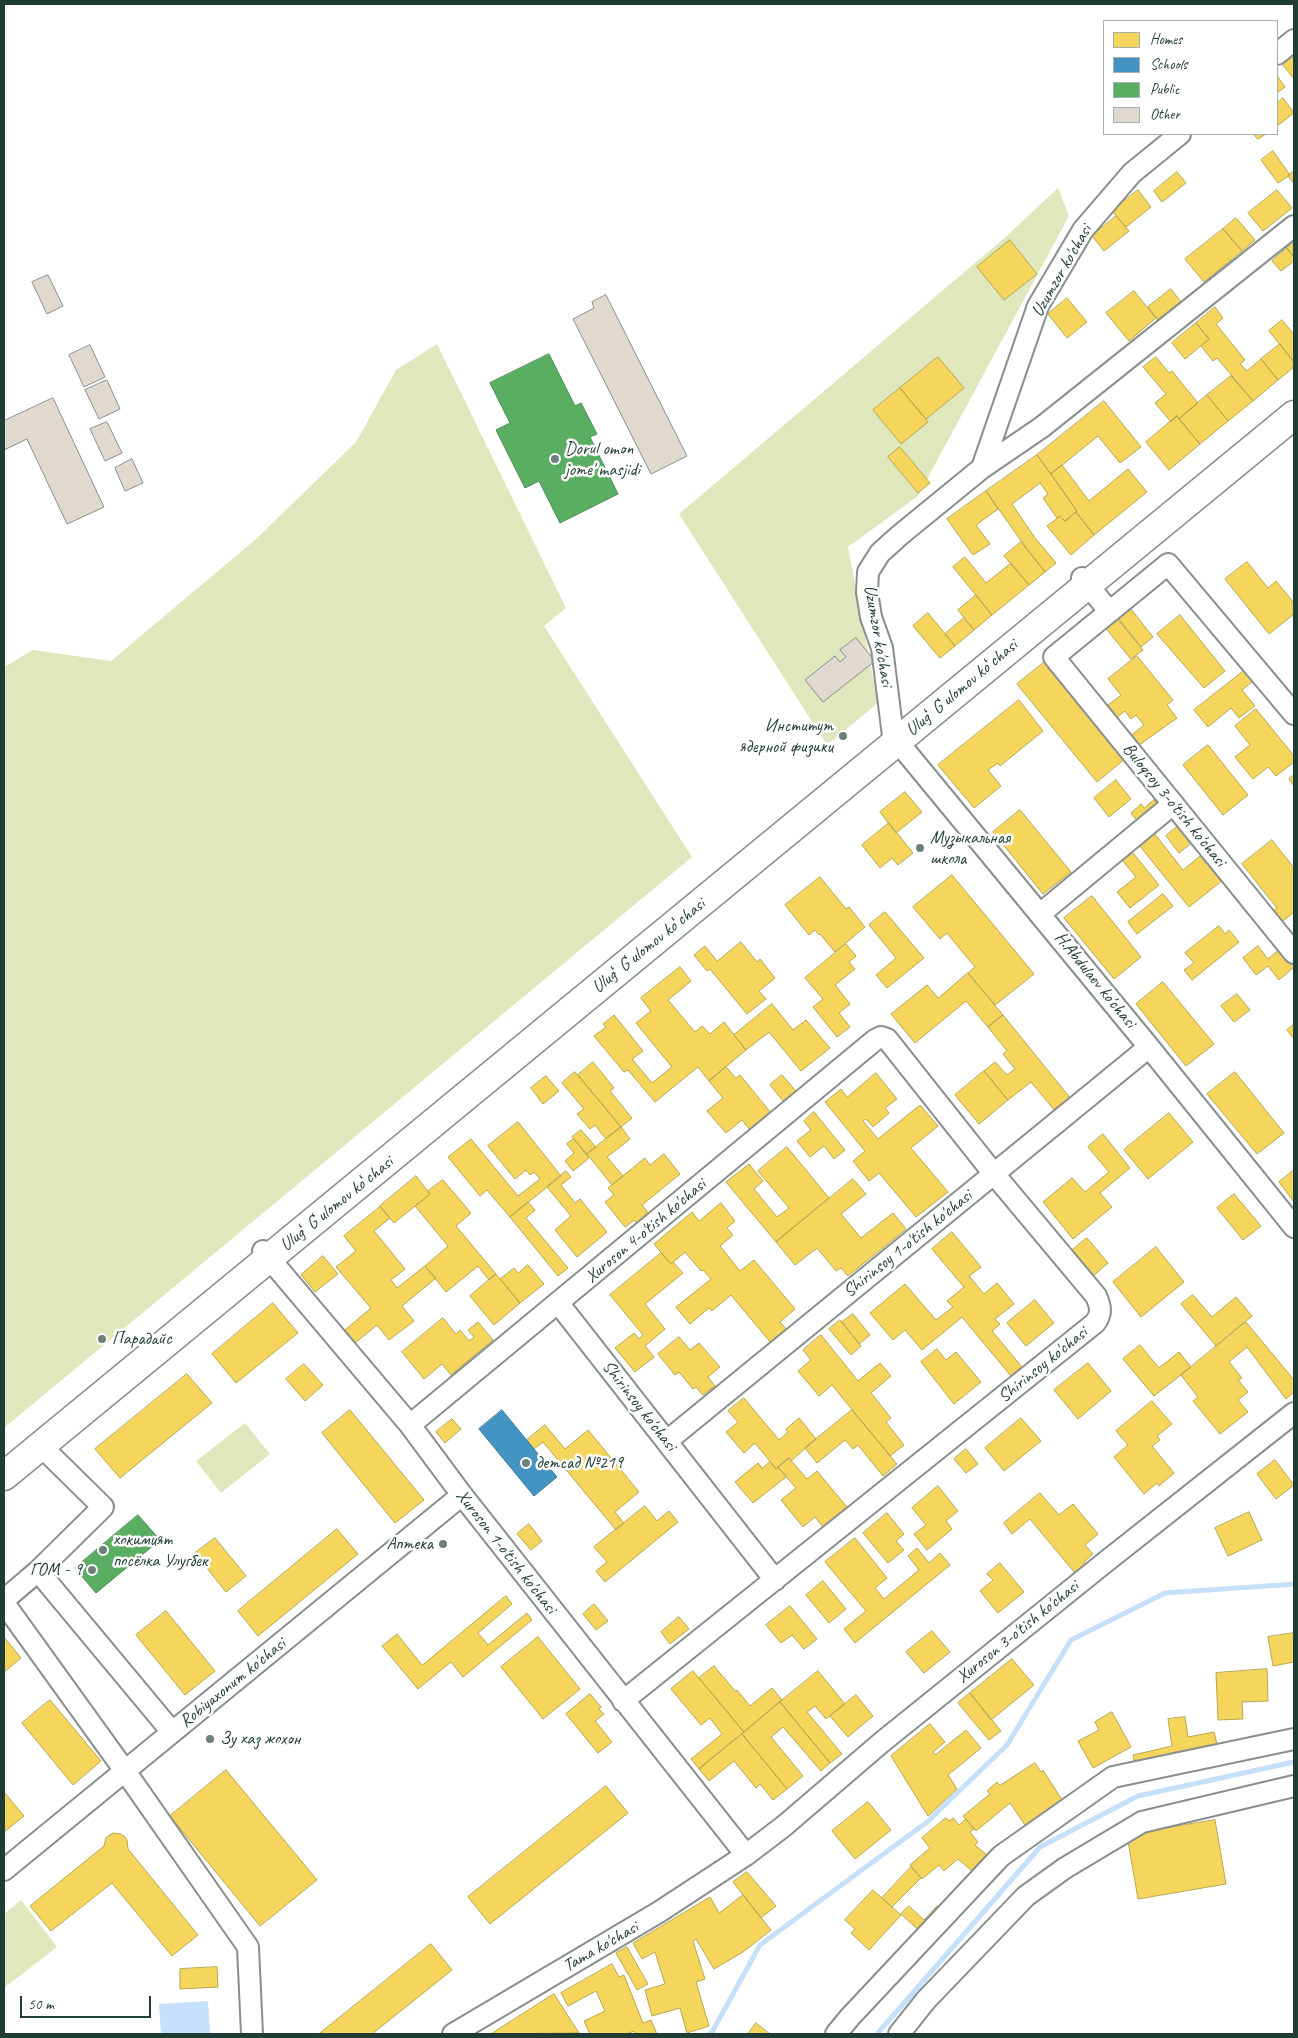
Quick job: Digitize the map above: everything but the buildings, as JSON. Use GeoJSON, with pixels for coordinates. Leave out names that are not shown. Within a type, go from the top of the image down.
{"type":"FeatureCollection","features":[{"type":"Feature","properties":{"kind":"main road","name":"Ulugʻ Gʻulomov koʻchasi"},"geometry":{"type":"LineString","coordinates":[[4,1464],[266,1255],[896,738],[1294,405]]}},
{"type":"Feature","properties":{"kind":"main road","name":"Ulugʻ Gʻulomov koʻchasi"},"geometry":{"type":"LineString","coordinates":[[1085,581],[1294,415]]}},
{"type":"Feature","properties":{"kind":"main road","name":"Ulugʻ Gʻulomov koʻchasi"},"geometry":{"type":"LineString","coordinates":[[4,1476],[266,1255]]}},
{"type":"Feature","properties":{"kind":"street"},"geometry":{"type":"LineString","coordinates":[[1278,53],[1294,40]]}},
{"type":"Feature","properties":{"kind":"street","name":"Uzumzor ko'chasi"},"geometry":{"type":"LineString","coordinates":[[982,468],[1038,306],[1083,230],[1132,173],[1179,135]]}},
{"type":"Feature","properties":{"kind":"street","name":"Uzumzor ko'chasi"},"geometry":{"type":"LineString","coordinates":[[896,738],[882,648],[869,605],[868,572],[880,553],[982,468],[1042,427],[1294,226]]}},
{"type":"Feature","properties":{"kind":"street"},"geometry":{"type":"LineString","coordinates":[[1085,581],[1109,611],[1168,564],[1294,714]]}},
{"type":"Feature","properties":{"kind":"street","name":"Buloqsoy 3-o'tish ko'chasi"},"geometry":{"type":"LineString","coordinates":[[1109,611],[1054,657],[1294,953]]}},
{"type":"Feature","properties":{"kind":"street","name":"H.Abdulaev ko'chasi"},"geometry":{"type":"LineString","coordinates":[[896,738],[1150,1047],[1294,1227]]}},
{"type":"Feature","properties":{"kind":"street"},"geometry":{"type":"LineString","coordinates":[[1040,914],[1173,804]]}},
{"type":"Feature","properties":{"kind":"street","name":"Shirinsoy ko'chasi"},"geometry":{"type":"LineString","coordinates":[[623,1702],[1099,1318],[1101,1311],[1096,1296],[994,1174],[887,1039],[881,1037]]}},
{"type":"Feature","properties":{"kind":"street","name":"Xuroson 4-o'tish ko'chasi"},"geometry":{"type":"LineString","coordinates":[[410,1425],[881,1037]]}},
{"type":"Feature","properties":{"kind":"street","name":"Shirinsoy 1-o'tish ko'chasi"},"geometry":{"type":"LineString","coordinates":[[667,1441],[1150,1047]]}},
{"type":"Feature","properties":{"kind":"street","name":"Хuroson 1-o'tish ko'chasi"},"geometry":{"type":"LineString","coordinates":[[266,1255],[410,1425],[623,1702],[746,1855]]}},
{"type":"Feature","properties":{"kind":"street","name":"Shirinsoy ko'chasi"},"geometry":{"type":"LineString","coordinates":[[558,1304],[775,1580]]}},
{"type":"Feature","properties":{"kind":"street","name":"Xuroson 3-o'tish ko'chasi"},"geometry":{"type":"LineString","coordinates":[[746,1855],[784,1826],[882,1742],[1294,1413]]}},
{"type":"Feature","properties":{"kind":"street"},"geometry":{"type":"LineString","coordinates":[[41,1446],[103,1507],[4,1602],[125,1770],[248,1947],[252,2034]]}},
{"type":"Feature","properties":{"kind":"street","name":"Robiyaxonum ko'chasi"},"geometry":{"type":"LineString","coordinates":[[4,1870],[462,1495]]}},
{"type":"Feature","properties":{"kind":"street"},"geometry":{"type":"LineString","coordinates":[[38,1571],[172,1732]]}},
{"type":"Feature","properties":{"kind":"street"},"geometry":{"type":"LineString","coordinates":[[836,2034],[1001,1856],[1113,1777],[1294,1739]]}},
{"type":"Feature","properties":{"kind":"street"},"geometry":{"type":"LineString","coordinates":[[899,2034],[926,2000],[1026,1896],[1065,1868],[1142,1822],[1294,1786]]}},
{"type":"Feature","properties":{"kind":"street","name":"Tama ko'chasi"},"geometry":{"type":"LineString","coordinates":[[453,2034],[659,1912],[746,1855]]}},
{"type":"Feature","properties":{"kind":"green space"},"geometry":{"type":"Polygon","coordinates":[[[1058,188],[1069,216],[918,496],[848,547],[878,703],[827,745],[679,514],[1001,241],[1058,188]]]}},
{"type":"Feature","properties":{"kind":"green space"},"geometry":{"type":"Polygon","coordinates":[[[437,344],[566,608],[544,626],[692,857],[4,1428],[4,667],[33,650],[111,661],[256,539],[356,442],[396,370],[437,344]]]}},
{"type":"Feature","properties":{"kind":"green space"},"geometry":{"type":"Polygon","coordinates":[[[245,1423],[270,1454],[221,1493],[196,1461],[245,1423]]]}},
{"type":"Feature","properties":{"kind":"green space"},"geometry":{"type":"Polygon","coordinates":[[[21,1900],[57,1947],[4,1988],[4,1914],[21,1900]]]}},
{"type":"Feature","properties":{"kind":"water"},"geometry":{"type":"Polygon","coordinates":[[[208,2001],[210,2034],[161,2034],[159,2004],[208,2001]]]}},
{"type":"Feature","properties":{"kind":"waterway"},"geometry":{"type":"LineString","coordinates":[[709,2034],[712,2032],[760,1945],[927,1822],[1007,1745],[1071,1640],[1165,1593],[1294,1584]]}},
{"type":"Feature","properties":{"kind":"waterway"},"geometry":{"type":"LineString","coordinates":[[877,2034],[1040,1847],[1138,1796],[1294,1762]]}},
{"type":"Feature","properties":{"kind":"place","name":"Dorul omon jome' masjidi"},"geometry":{"type":"Point","coordinates":[555,459]}},
{"type":"Feature","properties":{"kind":"place","name":"Институт ядерной физики"},"geometry":{"type":"Point","coordinates":[843,736]}},
{"type":"Feature","properties":{"kind":"place","name":"Музыкальная школа"},"geometry":{"type":"Point","coordinates":[920,848]}},
{"type":"Feature","properties":{"kind":"place","name":"Парадайс"},"geometry":{"type":"Point","coordinates":[102,1339]}},
{"type":"Feature","properties":{"kind":"place","name":"детсад №219"},"geometry":{"type":"Point","coordinates":[526,1463]}},
{"type":"Feature","properties":{"kind":"place","name":"Аптека"},"geometry":{"type":"Point","coordinates":[443,1544]}},
{"type":"Feature","properties":{"kind":"place","name":"хокимият посёлка Улугбек"},"geometry":{"type":"Point","coordinates":[103,1550]}},
{"type":"Feature","properties":{"kind":"place","name":"ГОМ - 9"},"geometry":{"type":"Point","coordinates":[92,1570]}},
{"type":"Feature","properties":{"kind":"place","name":"Зу хаз жохон"},"geometry":{"type":"Point","coordinates":[210,1739]}}]}
